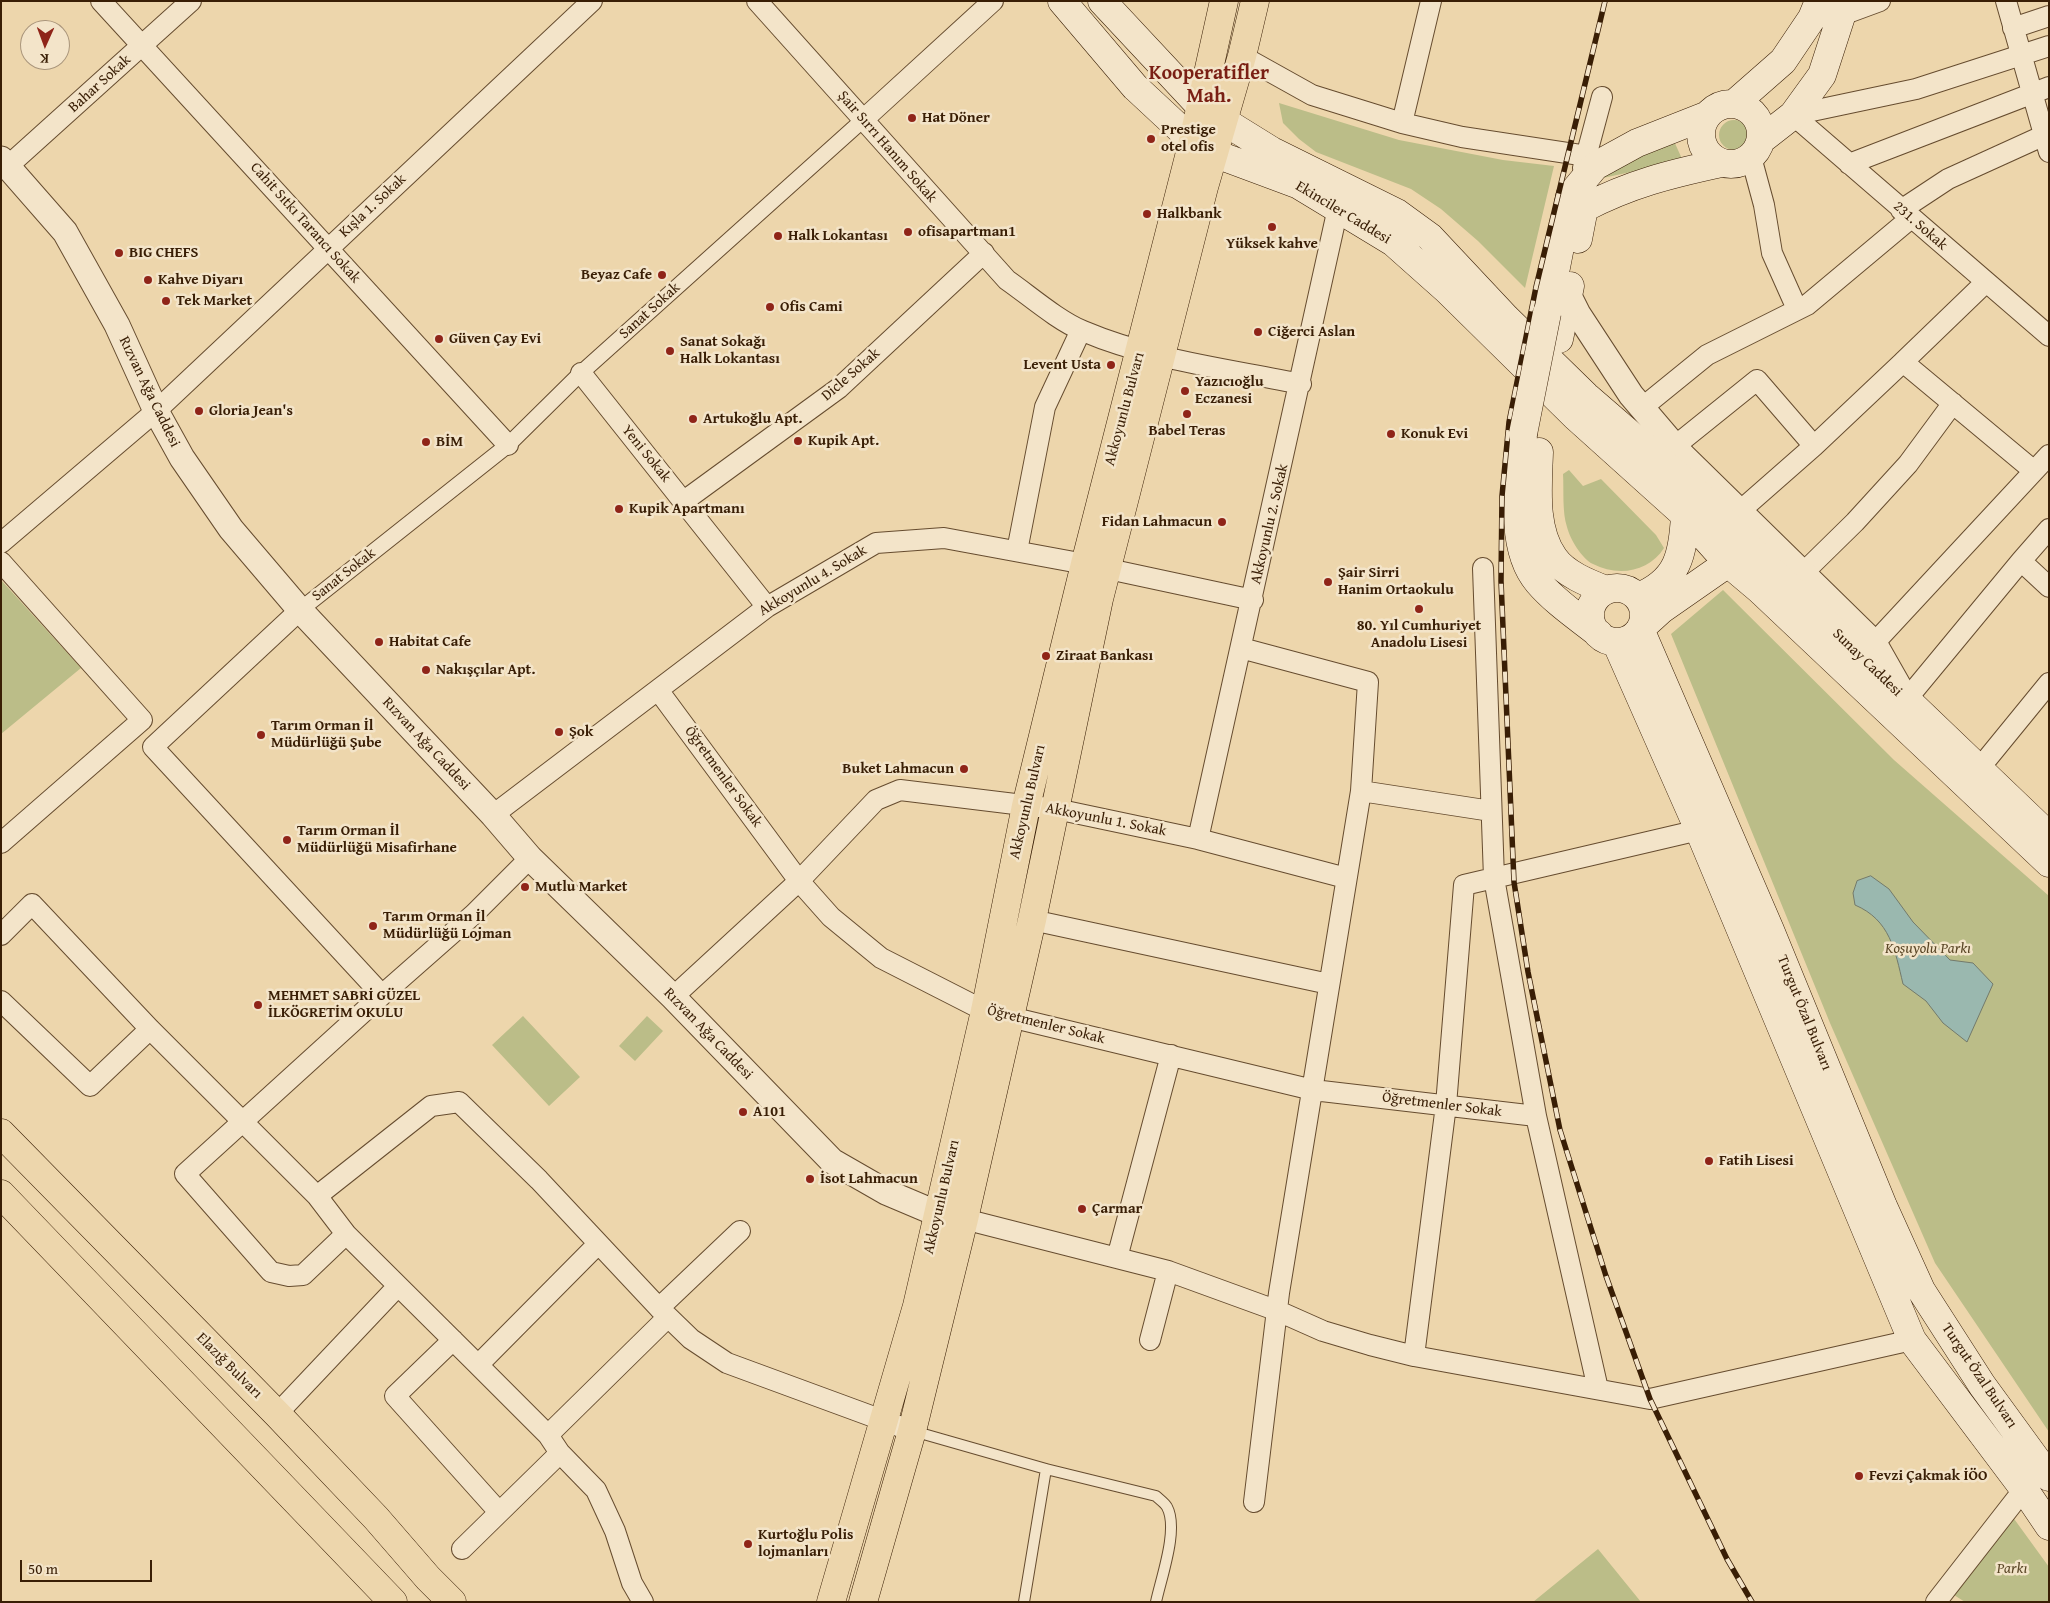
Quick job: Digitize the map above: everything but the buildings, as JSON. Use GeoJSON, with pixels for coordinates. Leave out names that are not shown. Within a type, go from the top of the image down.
{"type":"FeatureCollection","features":[{"type":"Feature","properties":{"kind":"main road","name":"Ekinciler Caddesi"},"geometry":{"type":"LineString","coordinates":[[1062,1],[1135,87],[1203,147],[1299,185],[1338,208],[1393,242],[1447,290],[1505,331]]}},
{"type":"Feature","properties":{"kind":"main road","name":"Ekinciler Caddesi"},"geometry":{"type":"LineString","coordinates":[[1102,1],[1201,108],[1222,123],[1272,151],[1396,213],[1430,237],[1505,331]]}},
{"type":"Feature","properties":{"kind":"main road","name":"Akkoyunlu Bulvarı"},"geometry":{"type":"LineString","coordinates":[[863,1602],[912,1431],[964,1219],[997,1014],[1026,806],[1096,566],[1203,147],[1201,108],[1224,1]]}},
{"type":"Feature","properties":{"kind":"main road","name":"Akkoyunlu Bulvarı"},"geometry":{"type":"LineString","coordinates":[[1203,147],[1222,123],[1242,56],[1255,1]]}},
{"type":"Feature","properties":{"kind":"main road"},"geometry":{"type":"LineString","coordinates":[[1734,104],[1783,61],[1812,18],[1836,6]]}},
{"type":"Feature","properties":{"kind":"main road"},"geometry":{"type":"LineString","coordinates":[[1728,563],[1662,609],[1630,639],[1607,638],[1538,582],[1526,564],[1519,528],[1547,312],[1570,196],[1619,190],[1668,174],[1721,163],[1737,164],[1793,115],[1822,75],[1836,6]]}},
{"type":"Feature","properties":{"kind":"main road"},"geometry":{"type":"LineString","coordinates":[[1606,590],[1578,578],[1554,559],[1543,537],[1531,437],[1559,339],[1569,296],[1581,196],[1595,166],[1637,143],[1708,115],[1724,104],[1744,106],[1755,116],[1762,130],[1756,149]]}},
{"type":"Feature","properties":{"kind":"main road"},"geometry":{"type":"LineString","coordinates":[[1708,115],[1703,123],[1702,142],[1706,151],[1721,163]]}},
{"type":"Feature","properties":{"kind":"main road","name":"Sunay Caddesi"},"geometry":{"type":"LineString","coordinates":[[1505,331],[1586,396],[1690,486],[1770,569],[1868,650],[1906,700],[1978,770],[2047,832]]}},
{"type":"Feature","properties":{"kind":"main road","name":"Sunay Caddesi"},"geometry":{"type":"LineString","coordinates":[[1505,331],[1576,416],[1685,515],[1728,563],[1760,590],[2049,863]]}},
{"type":"Feature","properties":{"kind":"main road"},"geometry":{"type":"LineString","coordinates":[[1638,597],[1654,591],[1668,579],[1678,564],[1684,543],[1685,515]]}},
{"type":"Feature","properties":{"kind":"main road","name":"Akkoyunlu Bulvarı"},"geometry":{"type":"LineString","coordinates":[[831,1602],[917,1306],[938,1214],[997,1014],[1032,920],[1056,809],[1096,566]]}},
{"type":"Feature","properties":{"kind":"main road"},"geometry":{"type":"LineString","coordinates":[[1607,638],[1590,619],[1590,610],[1598,595],[1606,590],[1623,588],[1638,597],[1644,613],[1640,629]]}},
{"type":"Feature","properties":{"kind":"main road","name":"Turgut Özal Bulvarı"},"geometry":{"type":"LineString","coordinates":[[1640,629],[1770,930],[1883,1206],[1921,1290],[1982,1385],[2049,1477]]}},
{"type":"Feature","properties":{"kind":"main road","name":"Turgut Özal Bulvarı"},"geometry":{"type":"LineString","coordinates":[[1607,638],[1699,830],[1912,1340],[2024,1489],[2049,1526]]}},
{"type":"Feature","properties":{"kind":"main road","name":"Elazığ Bulvarı"},"geometry":{"type":"LineString","coordinates":[[1,1133],[277,1414],[376,1518],[428,1578],[452,1602]]}},
{"type":"Feature","properties":{"kind":"main road"},"geometry":{"type":"LineString","coordinates":[[1,1194],[393,1602]]}},
{"type":"Feature","properties":{"kind":"street","name":"Cahit Sıtkı Tarancı Sokak"},"geometry":{"type":"LineString","coordinates":[[101,1],[508,445]]}},
{"type":"Feature","properties":{"kind":"street","name":"Bahar Sokak"},"geometry":{"type":"LineString","coordinates":[[5,163],[143,46],[191,1]]}},
{"type":"Feature","properties":{"kind":"street","name":"Kışla 1. Sokak"},"geometry":{"type":"LineString","coordinates":[[1,543],[156,412],[592,1]]}},
{"type":"Feature","properties":{"kind":"street","name":"Şair Sırrı Hanım Sokak"},"geometry":{"type":"LineString","coordinates":[[758,1],[864,119],[940,208],[984,253],[1007,280],[1081,330],[1150,354],[1301,384]]}},
{"type":"Feature","properties":{"kind":"street","name":"Sanat Sokak"},"geometry":{"type":"LineString","coordinates":[[300,610],[508,445],[581,373],[993,1]]}},
{"type":"Feature","properties":{"kind":"street"},"geometry":{"type":"LineString","coordinates":[[1402,123],[1431,1]]}},
{"type":"Feature","properties":{"kind":"street"},"geometry":{"type":"LineString","coordinates":[[1836,6],[1880,1]]}},
{"type":"Feature","properties":{"kind":"street"},"geometry":{"type":"LineString","coordinates":[[1643,407],[1707,355],[1807,304],[1906,214],[1948,179],[2047,140],[2040,91],[2020,56],[2006,1]]}},
{"type":"Feature","properties":{"kind":"street"},"geometry":{"type":"LineString","coordinates":[[2012,28],[2049,16]]}},
{"type":"Feature","properties":{"kind":"street"},"geometry":{"type":"LineString","coordinates":[[1793,115],[1916,89],[2049,46]]}},
{"type":"Feature","properties":{"kind":"street"},"geometry":{"type":"LineString","coordinates":[[1242,56],[1312,95],[1402,123],[1462,137],[1587,156]]}},
{"type":"Feature","properties":{"kind":"street"},"geometry":{"type":"LineString","coordinates":[[1849,164],[2040,91]]}},
{"type":"Feature","properties":{"kind":"street"},"geometry":{"type":"LineString","coordinates":[[1581,196],[1587,156],[1602,97]]}},
{"type":"Feature","properties":{"kind":"street","name":"231. Sokak"},"geometry":{"type":"LineString","coordinates":[[1793,115],[2049,336]]}},
{"type":"Feature","properties":{"kind":"street"},"geometry":{"type":"LineString","coordinates":[[1756,149],[1772,254],[1797,310]]}},
{"type":"Feature","properties":{"kind":"street","name":"Rızvan Ağa Caddesi"},"geometry":{"type":"LineString","coordinates":[[5,163],[65,232],[116,325],[156,412],[182,458],[231,530],[300,610],[493,815],[530,858],[673,997],[832,1161],[886,1192],[938,1214],[964,1219]]}},
{"type":"Feature","properties":{"kind":"street","name":"Akkoyunlu 2. Sokak"},"geometry":{"type":"LineString","coordinates":[[1198,839],[1301,384],[1338,208]]}},
{"type":"Feature","properties":{"kind":"street","name":"Dicle Sokak"},"geometry":{"type":"LineString","coordinates":[[684,501],[839,388],[984,253]]}},
{"type":"Feature","properties":{"kind":"street"},"geometry":{"type":"LineString","coordinates":[[1740,511],[1814,446],[1986,282]]}},
{"type":"Feature","properties":{"kind":"street"},"geometry":{"type":"LineString","coordinates":[[1569,296],[1578,314],[1631,395],[1675,446],[1802,573],[1868,650],[2049,455]]}},
{"type":"Feature","properties":{"kind":"street"},"geometry":{"type":"LineString","coordinates":[[1017,551],[1044,407],[1081,330]]}},
{"type":"Feature","properties":{"kind":"street"},"geometry":{"type":"LineString","coordinates":[[1903,362],[2034,471]]}},
{"type":"Feature","properties":{"kind":"street","name":"Yeni Sokak"},"geometry":{"type":"LineString","coordinates":[[581,373],[767,607]]}},
{"type":"Feature","properties":{"kind":"street"},"geometry":{"type":"LineString","coordinates":[[1675,446],[1757,380],[1814,446]]}},
{"type":"Feature","properties":{"kind":"street"},"geometry":{"type":"LineString","coordinates":[[1802,573],[1855,522],[1908,464],[1953,404]]}},
{"type":"Feature","properties":{"kind":"street"},"geometry":{"type":"LineString","coordinates":[[1906,700],[2049,529]]}},
{"type":"Feature","properties":{"kind":"street","name":"Akkoyunlu 4. Sokak"},"geometry":{"type":"LineString","coordinates":[[493,815],[767,607],[876,542],[944,538],[1096,566],[1253,600]]}},
{"type":"Feature","properties":{"kind":"street"},"geometry":{"type":"LineString","coordinates":[[2022,561],[2049,586]]}},
{"type":"Feature","properties":{"kind":"street"},"geometry":{"type":"LineString","coordinates":[[1,562],[142,720],[1,843]]}},
{"type":"Feature","properties":{"kind":"street"},"geometry":{"type":"LineString","coordinates":[[1483,568],[1494,878],[1536,1116],[1598,1389]]}},
{"type":"Feature","properties":{"kind":"street"},"geometry":{"type":"LineString","coordinates":[[300,610],[153,747],[382,995]]}},
{"type":"Feature","properties":{"kind":"street"},"geometry":{"type":"LineString","coordinates":[[1241,648],[1368,682],[1361,791],[1278,1311],[1254,1502]]}},
{"type":"Feature","properties":{"kind":"street"},"geometry":{"type":"LineString","coordinates":[[1978,770],[2049,683]]}},
{"type":"Feature","properties":{"kind":"street","name":"Öğretmenler Sokak"},"geometry":{"type":"LineString","coordinates":[[658,690],[800,881],[831,917],[881,958],[997,1014],[1313,1090],[1536,1116]]}},
{"type":"Feature","properties":{"kind":"street","name":"Akkoyunlu 1. Sokak"},"geometry":{"type":"LineString","coordinates":[[673,997],[800,881],[876,800],[900,790],[1056,809],[1198,839],[1346,878]]}},
{"type":"Feature","properties":{"kind":"street"},"geometry":{"type":"LineString","coordinates":[[1361,791],[1491,811]]}},
{"type":"Feature","properties":{"kind":"street"},"geometry":{"type":"LineString","coordinates":[[1414,1356],[1446,1105],[1464,885],[1699,830]]}},
{"type":"Feature","properties":{"kind":"street"},"geometry":{"type":"LineString","coordinates":[[346,1234],[302,1276],[289,1276],[271,1272],[185,1174],[474,914],[530,858]]}},
{"type":"Feature","properties":{"kind":"street"},"geometry":{"type":"LineString","coordinates":[[1,935],[32,904],[150,1028],[317,1196],[346,1234],[548,1435],[560,1453],[596,1490],[615,1531],[632,1583],[643,1602]]}},
{"type":"Feature","properties":{"kind":"street"},"geometry":{"type":"LineString","coordinates":[[1032,920],[1329,984]]}},
{"type":"Feature","properties":{"kind":"street"},"geometry":{"type":"LineString","coordinates":[[1,1002],[90,1086],[150,1028]]}},
{"type":"Feature","properties":{"kind":"street"},"geometry":{"type":"LineString","coordinates":[[1117,1258],[1171,1055]]}},
{"type":"Feature","properties":{"kind":"street"},"geometry":{"type":"LineString","coordinates":[[317,1196],[431,1106],[459,1102],[539,1180],[598,1244],[691,1339],[727,1363],[884,1419],[912,1431]]}},
{"type":"Feature","properties":{"kind":"street"},"geometry":{"type":"LineString","coordinates":[[964,1219],[1168,1271],[1278,1311],[1323,1331],[1414,1356],[1650,1399],[1912,1340]]}},
{"type":"Feature","properties":{"kind":"street"},"geometry":{"type":"LineString","coordinates":[[548,1435],[740,1232]]}},
{"type":"Feature","properties":{"kind":"street"},"geometry":{"type":"LineString","coordinates":[[478,1365],[598,1244]]}},
{"type":"Feature","properties":{"kind":"street"},"geometry":{"type":"LineString","coordinates":[[1150,1340],[1168,1271]]}},
{"type":"Feature","properties":{"kind":"street"},"geometry":{"type":"LineString","coordinates":[[277,1414],[398,1286]]}},
{"type":"Feature","properties":{"kind":"street"},"geometry":{"type":"LineString","coordinates":[[453,1340],[395,1396],[499,1512]]}},
{"type":"Feature","properties":{"kind":"street"},"geometry":{"type":"LineString","coordinates":[[462,1549],[560,1453]]}},
{"type":"Feature","properties":{"kind":"street"},"geometry":{"type":"LineString","coordinates":[[1936,1602],[2024,1489]]}},
{"type":"Feature","properties":{"kind":"lane"},"geometry":{"type":"LineString","coordinates":[[912,1431],[1046,1469],[1156,1496],[1166,1506],[1171,1521],[1170,1537],[1156,1602]]}},
{"type":"Feature","properties":{"kind":"lane"},"geometry":{"type":"LineString","coordinates":[[1024,1602],[1046,1469]]}},
{"type":"Feature","properties":{"kind":"green space"},"geometry":{"type":"Polygon","coordinates":[[[1279,103],[1399,140],[1503,160],[1554,166],[1525,288],[1478,241],[1441,209],[1411,189],[1316,152],[1283,123],[1279,103]]]}},
{"type":"Feature","properties":{"kind":"green space"},"geometry":{"type":"Polygon","coordinates":[[[1734,120],[1745,124],[1749,135],[1745,146],[1734,150],[1723,146],[1719,135],[1723,124],[1734,120]]]}},
{"type":"Feature","properties":{"kind":"green space"},"geometry":{"type":"Polygon","coordinates":[[[1673,139],[1683,161],[1598,179],[1673,139]]]}},
{"type":"Feature","properties":{"kind":"green space"},"geometry":{"type":"Polygon","coordinates":[[[1569,470],[1583,486],[1601,479],[1656,535],[1664,548],[1658,556],[1642,567],[1622,571],[1603,568],[1585,558],[1574,543],[1565,521],[1563,474],[1569,470]]]}},
{"type":"Feature","properties":{"kind":"green space"},"geometry":{"type":"Polygon","coordinates":[[[1,580],[81,668],[1,734],[1,580]]]}},
{"type":"Feature","properties":{"kind":"green space","name":"Koşuyolu Parkı"},"geometry":{"type":"Polygon","coordinates":[[[1723,590],[1894,760],[2049,896],[2049,1432],[1935,1263],[1830,1023],[1671,634],[1723,590]]]}},
{"type":"Feature","properties":{"kind":"green space"},"geometry":{"type":"Polygon","coordinates":[[[523,1016],[580,1077],[549,1106],[492,1045],[523,1016]]]}},
{"type":"Feature","properties":{"kind":"green space"},"geometry":{"type":"Polygon","coordinates":[[[647,1016],[663,1031],[635,1061],[619,1046],[647,1016]]]}},
{"type":"Feature","properties":{"kind":"green space","name":"Parkı"},"geometry":{"type":"Polygon","coordinates":[[[2012,1516],[2049,1567],[2049,1602],[1965,1602],[1954,1595],[2012,1516]]]}},
{"type":"Feature","properties":{"kind":"green space"},"geometry":{"type":"Polygon","coordinates":[[[1598,1549],[1641,1602],[1533,1602],[1598,1549]]]}},
{"type":"Feature","properties":{"kind":"water"},"geometry":{"type":"Polygon","coordinates":[[[1871,876],[1889,889],[1913,922],[1950,960],[1973,963],[1993,984],[1967,1042],[1943,1023],[1926,1001],[1903,984],[1894,948],[1889,937],[1876,919],[1867,911],[1855,905],[1853,893],[1857,881],[1871,876]]]}},
{"type":"Feature","properties":{"kind":"railway"},"geometry":{"type":"LineString","coordinates":[[1605,1],[1536,287],[1509,422],[1502,496],[1501,581],[1514,882],[1528,972],[1560,1130],[1606,1276],[1650,1399],[1727,1559],[1752,1602]]}},
{"type":"Feature","properties":{"kind":"place","name":"Hat Döner"},"geometry":{"type":"Point","coordinates":[912,118]}},
{"type":"Feature","properties":{"kind":"place","name":"Prestige otel ofis"},"geometry":{"type":"Point","coordinates":[1151,139]}},
{"type":"Feature","properties":{"kind":"place","name":"Halkbank"},"geometry":{"type":"Point","coordinates":[1147,214]}},
{"type":"Feature","properties":{"kind":"place","name":"Yüksek kahve"},"geometry":{"type":"Point","coordinates":[1272,227]}},
{"type":"Feature","properties":{"kind":"place","name":"ofisapartman1"},"geometry":{"type":"Point","coordinates":[908,232]}},
{"type":"Feature","properties":{"kind":"place","name":"Halk Lokantası"},"geometry":{"type":"Point","coordinates":[778,236]}},
{"type":"Feature","properties":{"kind":"place","name":"BIG CHEFS"},"geometry":{"type":"Point","coordinates":[119,253]}},
{"type":"Feature","properties":{"kind":"place","name":"Beyaz Cafe"},"geometry":{"type":"Point","coordinates":[662,275]}},
{"type":"Feature","properties":{"kind":"place","name":"Kahve Diyarı"},"geometry":{"type":"Point","coordinates":[148,280]}},
{"type":"Feature","properties":{"kind":"place","name":"Tek Market"},"geometry":{"type":"Point","coordinates":[166,301]}},
{"type":"Feature","properties":{"kind":"place","name":"Ofis Cami"},"geometry":{"type":"Point","coordinates":[770,307]}},
{"type":"Feature","properties":{"kind":"place","name":"Ciğerci Aslan"},"geometry":{"type":"Point","coordinates":[1258,332]}},
{"type":"Feature","properties":{"kind":"place","name":"Güven Çay Evi"},"geometry":{"type":"Point","coordinates":[439,339]}},
{"type":"Feature","properties":{"kind":"place","name":"Sanat Sokağı Halk Lokantası"},"geometry":{"type":"Point","coordinates":[670,351]}},
{"type":"Feature","properties":{"kind":"place","name":"Levent Usta"},"geometry":{"type":"Point","coordinates":[1111,365]}},
{"type":"Feature","properties":{"kind":"place","name":"Yazıcıoğlu Eczanesi"},"geometry":{"type":"Point","coordinates":[1185,391]}},
{"type":"Feature","properties":{"kind":"place","name":"Gloria Jean's"},"geometry":{"type":"Point","coordinates":[199,411]}},
{"type":"Feature","properties":{"kind":"place","name":"Babel Teras"},"geometry":{"type":"Point","coordinates":[1187,414]}},
{"type":"Feature","properties":{"kind":"place","name":"Artukoğlu Apt."},"geometry":{"type":"Point","coordinates":[693,419]}},
{"type":"Feature","properties":{"kind":"place","name":"Konuk Evi"},"geometry":{"type":"Point","coordinates":[1391,434]}},
{"type":"Feature","properties":{"kind":"place","name":"Kupik Apt."},"geometry":{"type":"Point","coordinates":[798,441]}},
{"type":"Feature","properties":{"kind":"place","name":"BİM"},"geometry":{"type":"Point","coordinates":[426,442]}},
{"type":"Feature","properties":{"kind":"place","name":"Kupik Apartmanı"},"geometry":{"type":"Point","coordinates":[619,509]}},
{"type":"Feature","properties":{"kind":"place","name":"Fidan Lahmacun"},"geometry":{"type":"Point","coordinates":[1222,522]}},
{"type":"Feature","properties":{"kind":"place","name":"Şair Sirri Hanim Ortaokulu"},"geometry":{"type":"Point","coordinates":[1328,582]}},
{"type":"Feature","properties":{"kind":"place","name":"80. Yıl Cumhuriyet Anadolu Lisesi"},"geometry":{"type":"Point","coordinates":[1419,609]}},
{"type":"Feature","properties":{"kind":"place","name":"Habitat Cafe"},"geometry":{"type":"Point","coordinates":[379,642]}},
{"type":"Feature","properties":{"kind":"place","name":"Ziraat Bankası"},"geometry":{"type":"Point","coordinates":[1046,656]}},
{"type":"Feature","properties":{"kind":"place","name":"Nakışçılar Apt."},"geometry":{"type":"Point","coordinates":[426,670]}},
{"type":"Feature","properties":{"kind":"place","name":"Şok"},"geometry":{"type":"Point","coordinates":[559,732]}},
{"type":"Feature","properties":{"kind":"place","name":"Tarım Orman İl Müdürlüğü Şube"},"geometry":{"type":"Point","coordinates":[261,735]}},
{"type":"Feature","properties":{"kind":"place","name":"Buket Lahmacun"},"geometry":{"type":"Point","coordinates":[964,769]}},
{"type":"Feature","properties":{"kind":"place","name":"Tarım Orman İl Müdürlüğü Misafirhane"},"geometry":{"type":"Point","coordinates":[287,840]}},
{"type":"Feature","properties":{"kind":"place","name":"Mutlu Market"},"geometry":{"type":"Point","coordinates":[525,887]}},
{"type":"Feature","properties":{"kind":"place","name":"Tarım Orman İl Müdürlüğü Lojman"},"geometry":{"type":"Point","coordinates":[373,926]}},
{"type":"Feature","properties":{"kind":"place","name":"MEHMET SABRİ GÜZEL İLKÖGRETİM OKULU"},"geometry":{"type":"Point","coordinates":[258,1005]}},
{"type":"Feature","properties":{"kind":"place","name":"A101"},"geometry":{"type":"Point","coordinates":[743,1112]}},
{"type":"Feature","properties":{"kind":"place","name":"Fatih Lisesi"},"geometry":{"type":"Point","coordinates":[1709,1161]}},
{"type":"Feature","properties":{"kind":"place","name":"İsot Lahmacun"},"geometry":{"type":"Point","coordinates":[810,1179]}},
{"type":"Feature","properties":{"kind":"place","name":"Çarmar"},"geometry":{"type":"Point","coordinates":[1082,1209]}},
{"type":"Feature","properties":{"kind":"place","name":"Fevzi Çakmak İÖO"},"geometry":{"type":"Point","coordinates":[1859,1476]}},
{"type":"Feature","properties":{"kind":"place","name":"Kurtoğlu Polis lojmanları"},"geometry":{"type":"Point","coordinates":[748,1544]}},
{"type":"Feature","properties":{"kind":"district","name":"Kooperatifler Mah."},"geometry":{"type":"Point","coordinates":[1209,86]}}]}
